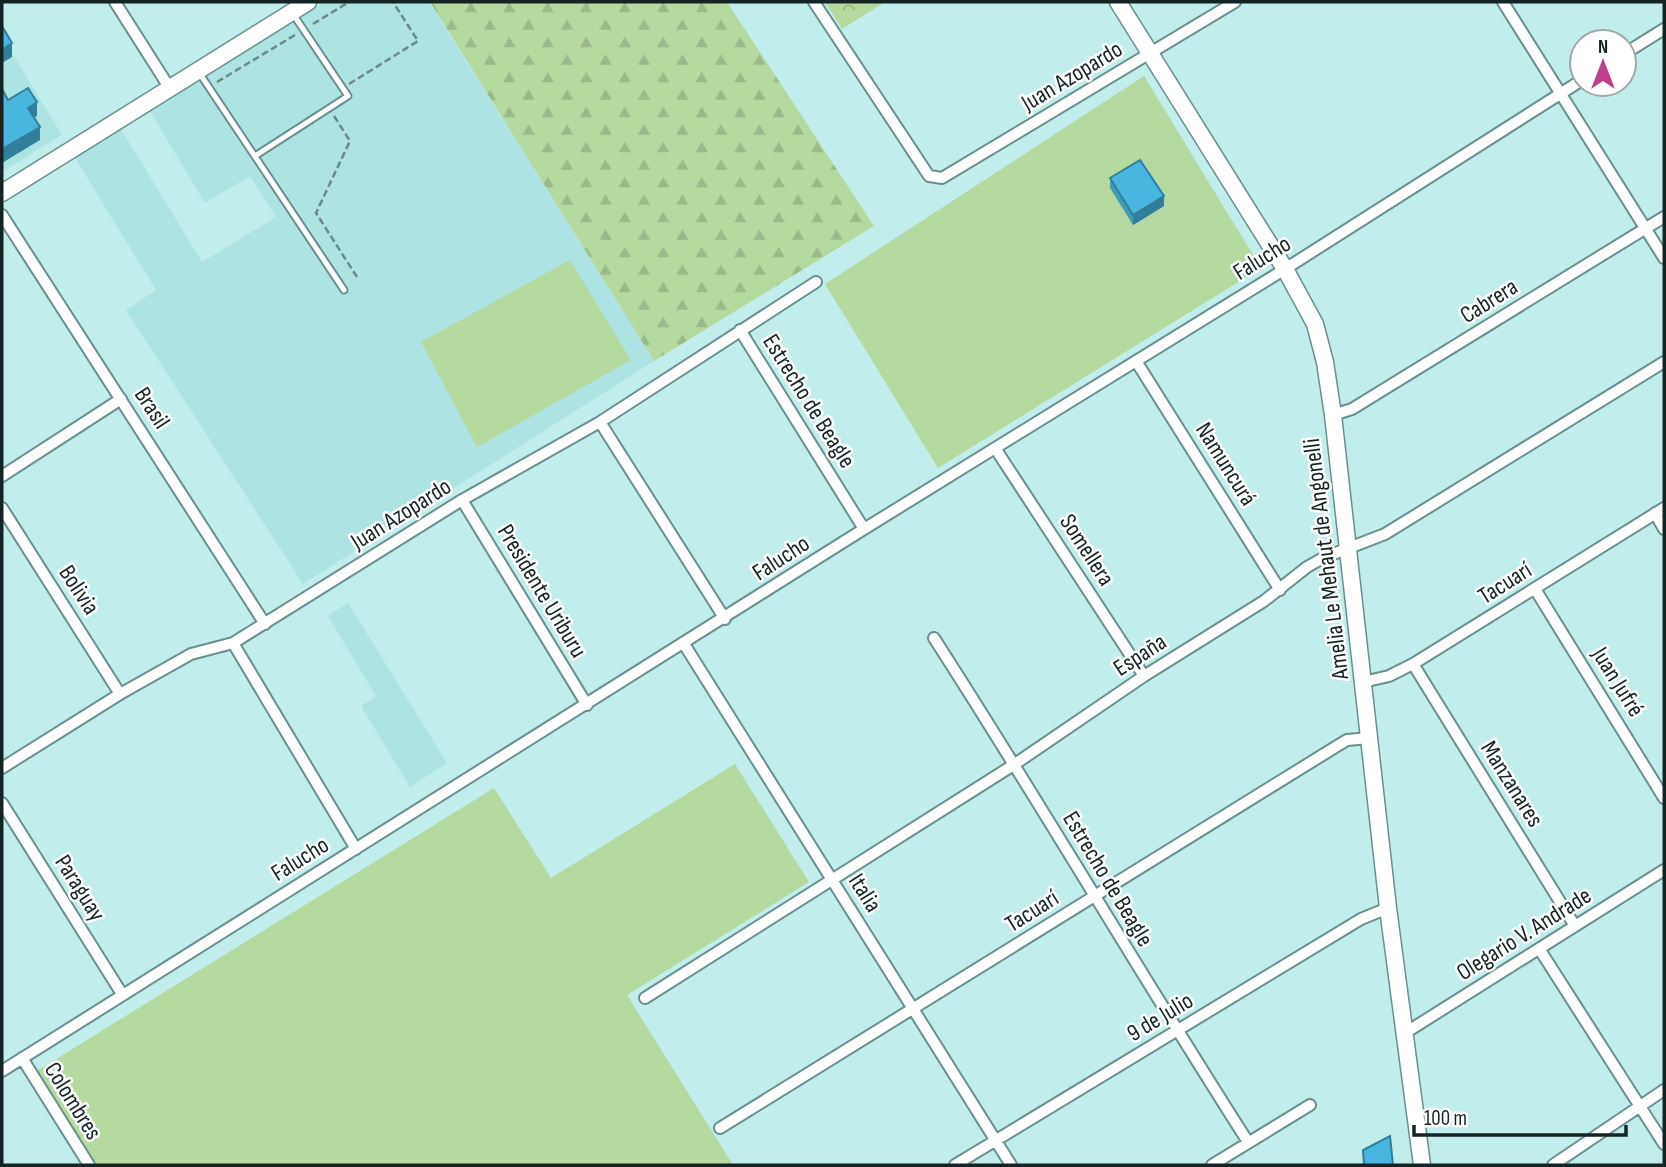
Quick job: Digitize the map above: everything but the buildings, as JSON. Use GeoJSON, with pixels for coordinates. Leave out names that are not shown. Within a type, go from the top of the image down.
{"type":"FeatureCollection","features":[{"type":"Feature","properties":{"kind":"street"},"geometry":{"type":"LineString","coordinates":[[115,2],[169,87]]}},
{"type":"Feature","properties":{"kind":"street"},"geometry":{"type":"LineString","coordinates":[[2,193],[308,2]]}},
{"type":"Feature","properties":{"kind":"street","name":"Juan Azopardo"},"geometry":{"type":"LineString","coordinates":[[814,2],[929,176],[942,178],[1236,2]]}},
{"type":"Feature","properties":{"kind":"street","name":"Amelia Le Mehaut de Angonelli"},"geometry":{"type":"LineString","coordinates":[[1118,2],[1285,269],[1315,324],[1325,362],[1388,908],[1422,1165]]}},
{"type":"Feature","properties":{"kind":"street"},"geometry":{"type":"LineString","coordinates":[[1503,2],[1664,258]]}},
{"type":"Feature","properties":{"kind":"street"},"geometry":{"type":"LineString","coordinates":[[1638,45],[1664,29]]}},
{"type":"Feature","properties":{"kind":"street","name":"Falucho"},"geometry":{"type":"LineString","coordinates":[[2,1071],[1568,89]]}},
{"type":"Feature","properties":{"kind":"street","name":"Brasil"},"geometry":{"type":"LineString","coordinates":[[2,215],[265,624]]}},
{"type":"Feature","properties":{"kind":"street","name":"Cabrera"},"geometry":{"type":"LineString","coordinates":[[1333,415],[1352,409],[1664,217]]}},
{"type":"Feature","properties":{"kind":"street","name":"Juan Azopardo"},"geometry":{"type":"LineString","coordinates":[[2,768],[120,694],[191,654],[233,643],[265,624],[462,500],[600,422],[816,282]]}},
{"type":"Feature","properties":{"kind":"street","name":"Estrecho de Beagle"},"geometry":{"type":"LineString","coordinates":[[740,330],[864,529]]}},
{"type":"Feature","properties":{"kind":"street","name":"Namuncurá"},"geometry":{"type":"LineString","coordinates":[[1136,361],[1280,590]]}},
{"type":"Feature","properties":{"kind":"street","name":"España"},"geometry":{"type":"LineString","coordinates":[[645,998],[1015,764],[1144,676],[1280,590],[1307,567],[1385,534],[1664,362]]}},
{"type":"Feature","properties":{"kind":"street"},"geometry":{"type":"LineString","coordinates":[[2,477],[121,399]]}},
{"type":"Feature","properties":{"kind":"street"},"geometry":{"type":"LineString","coordinates":[[600,422],[724,619]]}},
{"type":"Feature","properties":{"kind":"street","name":"Somellera"},"geometry":{"type":"LineString","coordinates":[[995,448],[1144,676]]}},
{"type":"Feature","properties":{"kind":"street","name":"Presidente Uriburu"},"geometry":{"type":"LineString","coordinates":[[462,500],[587,705]]}},
{"type":"Feature","properties":{"kind":"street","name":"Bolivia"},"geometry":{"type":"LineString","coordinates":[[2,508],[120,694]]}},
{"type":"Feature","properties":{"kind":"street"},"geometry":{"type":"LineString","coordinates":[[1660,510],[1664,529]]}},
{"type":"Feature","properties":{"kind":"street","name":"Tacuarí"},"geometry":{"type":"LineString","coordinates":[[1363,682],[1389,676],[1413,664],[1660,510]]}},
{"type":"Feature","properties":{"kind":"street","name":"Juan Jufré"},"geometry":{"type":"LineString","coordinates":[[1535,589],[1664,798]]}},
{"type":"Feature","properties":{"kind":"street","name":"Estrecho de Beagle"},"geometry":{"type":"LineString","coordinates":[[934,638],[1015,764],[1177,1032],[1248,1142]]}},
{"type":"Feature","properties":{"kind":"street"},"geometry":{"type":"LineString","coordinates":[[233,643],[356,849]]}},
{"type":"Feature","properties":{"kind":"street","name":"Italia"},"geometry":{"type":"LineString","coordinates":[[684,643],[1011,1165]]}},
{"type":"Feature","properties":{"kind":"street","name":"Manzanares"},"geometry":{"type":"LineString","coordinates":[[1413,664],[1575,926]]}},
{"type":"Feature","properties":{"kind":"street","name":"Tacuarí"},"geometry":{"type":"LineString","coordinates":[[720,1128],[1337,746],[1347,740],[1369,738]]}},
{"type":"Feature","properties":{"kind":"street","name":"Paraguay"},"geometry":{"type":"LineString","coordinates":[[2,803],[122,994]]}},
{"type":"Feature","properties":{"kind":"street","name":"Olegario V. Andrade"},"geometry":{"type":"LineString","coordinates":[[1405,1033],[1664,870]]}},
{"type":"Feature","properties":{"kind":"street","name":"9 de Julio"},"geometry":{"type":"LineString","coordinates":[[955,1165],[1361,919],[1388,908]]}},
{"type":"Feature","properties":{"kind":"street"},"geometry":{"type":"LineString","coordinates":[[1540,950],[1664,1144]]}},
{"type":"Feature","properties":{"kind":"street","name":"Colombres"},"geometry":{"type":"LineString","coordinates":[[22,1058],[89,1165]]}},
{"type":"Feature","properties":{"kind":"street"},"geometry":{"type":"LineString","coordinates":[[1553,1165],[1664,1090]]}},
{"type":"Feature","properties":{"kind":"street"},"geometry":{"type":"LineString","coordinates":[[1212,1165],[1310,1105]]}},
{"type":"Feature","properties":{"kind":"lane"},"geometry":{"type":"LineString","coordinates":[[255,156],[348,96],[292,12]]}},
{"type":"Feature","properties":{"kind":"lane"},"geometry":{"type":"LineString","coordinates":[[198,71],[344,290]]}},
{"type":"Feature","properties":{"kind":"path"},"geometry":{"type":"LineString","coordinates":[[211,86],[349,2]]}},
{"type":"Feature","properties":{"kind":"path"},"geometry":{"type":"LineString","coordinates":[[343,88],[418,41],[393,2]]}},
{"type":"Feature","properties":{"kind":"path"},"geometry":{"type":"LineString","coordinates":[[345,99],[346,101],[331,111],[350,141],[316,213],[357,276]]}},
{"type":"Feature","properties":{"kind":"shaded area"},"geometry":{"type":"Polygon","coordinates":[[[324,2],[429,2],[654,361],[303,584],[126,310],[156,290],[75,158],[121,129],[202,262],[276,217],[250,176],[205,203],[150,111],[324,2]]]}},
{"type":"Feature","properties":{"kind":"shaded area"},"geometry":{"type":"Polygon","coordinates":[[[2,37],[62,135],[2,172],[2,37]]]}},
{"type":"Feature","properties":{"kind":"shaded area"},"geometry":{"type":"Polygon","coordinates":[[[348,603],[447,763],[410,787],[361,706],[376,696],[328,616],[348,603]]]}},
{"type":"Feature","properties":{"kind":"green space"},"geometry":{"type":"Polygon","coordinates":[[[430,2],[727,2],[874,226],[654,361],[430,2]]]}},
{"type":"Feature","properties":{"kind":"green space"},"geometry":{"type":"Polygon","coordinates":[[[825,2],[885,2],[842,29],[825,2]]]}},
{"type":"Feature","properties":{"kind":"green space"},"geometry":{"type":"Polygon","coordinates":[[[1144,76],[1261,268],[938,468],[825,284],[1144,76]]]}},
{"type":"Feature","properties":{"kind":"green space"},"geometry":{"type":"Polygon","coordinates":[[[570,260],[631,360],[477,447],[421,342],[570,260]]]}},
{"type":"Feature","properties":{"kind":"green space"},"geometry":{"type":"Polygon","coordinates":[[[735,764],[809,882],[627,995],[733,1165],[89,1165],[32,1074],[494,788],[551,878],[735,764]]]}}]}
